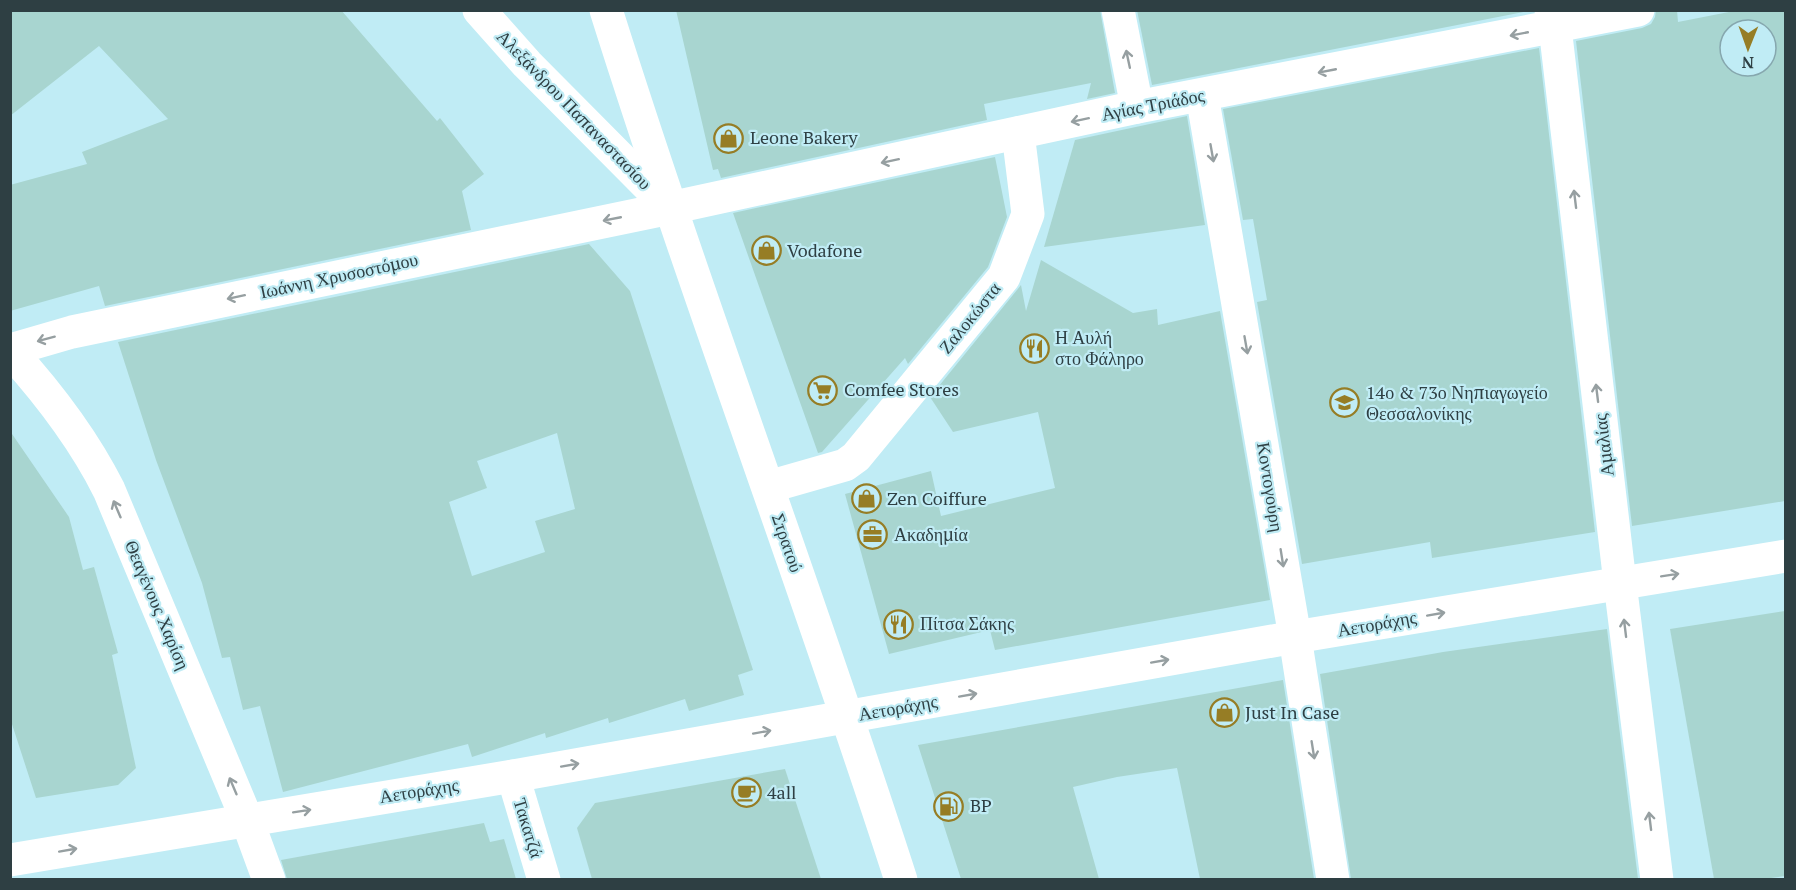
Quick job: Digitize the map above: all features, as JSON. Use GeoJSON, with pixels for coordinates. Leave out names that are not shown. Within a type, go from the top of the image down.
{"type":"FeatureCollection","features":[{"type":"Feature","properties":{"kind":"street","name":"Αλεξάνδρου Παπαναστασίου"},"geometry":{"type":"LineString","coordinates":[[479,10],[527,64],[669,208]]}},
{"type":"Feature","properties":{"kind":"street","name":"Στρατού"},"geometry":{"type":"LineString","coordinates":[[606,10],[669,208],[848,717],[901,879]]}},
{"type":"Feature","properties":{"kind":"street"},"geometry":{"type":"LineString","coordinates":[[1118,10],[1137,107]]}},
{"type":"Feature","properties":{"kind":"street","name":"Αγίας Τριάδος"},"geometry":{"type":"LineString","coordinates":[[669,208],[1553,19],[1638,10]]}},
{"type":"Feature","properties":{"kind":"street","name":"Αμαλίας"},"geometry":{"type":"LineString","coordinates":[[1553,19],[1657,879]]}},
{"type":"Feature","properties":{"kind":"street","name":"Κοντογούρη"},"geometry":{"type":"LineString","coordinates":[[1202,95],[1295,637],[1333,879]]}},
{"type":"Feature","properties":{"kind":"street","name":"Ζαλοκώστα"},"geometry":{"type":"LineString","coordinates":[[768,487],[845,465],[856,457],[1004,277],[1028,214],[1018,133]]}},
{"type":"Feature","properties":{"kind":"street","name":"Ιωάννη Χρυσοστόμου"},"geometry":{"type":"LineString","coordinates":[[10,350],[72,332],[669,208]]}},
{"type":"Feature","properties":{"kind":"street","name":"Θεαγένους Χαρίση"},"geometry":{"type":"LineString","coordinates":[[10,350],[57,404],[105,482],[247,820],[269,879]]}},
{"type":"Feature","properties":{"kind":"street","name":"Αετοράχης"},"geometry":{"type":"LineString","coordinates":[[10,860],[513,776],[1295,637],[1785,556]]}},
{"type":"Feature","properties":{"kind":"street","name":"Τακατζά"},"geometry":{"type":"LineString","coordinates":[[513,776],[544,879]]}},
{"type":"Feature","properties":{"kind":"building"},"geometry":{"type":"Polygon","coordinates":[[[10,10],[341,10],[437,121],[440,118],[484,174],[462,191],[471,230],[105,306],[99,286],[10,311],[10,185],[87,164],[82,152],[168,119],[99,46],[10,116],[10,10]]]}},
{"type":"Feature","properties":{"kind":"building"},"geometry":{"type":"Polygon","coordinates":[[[676,10],[1100,10],[1115,93],[1087,99],[1091,83],[984,104],[987,120],[721,178],[718,169],[713,170],[676,10]]]}},
{"type":"Feature","properties":{"kind":"building"},"geometry":{"type":"Polygon","coordinates":[[[1137,10],[1533,10],[1152,85],[1137,10]]]}},
{"type":"Feature","properties":{"kind":"building"},"geometry":{"type":"Polygon","coordinates":[[[1656,10],[1677,10],[1678,22],[1739,10],[1785,10],[1785,501],[1632,526],[1576,41],[1642,28],[1651,24],[1656,10]]]}},
{"type":"Feature","properties":{"kind":"building"},"geometry":{"type":"Polygon","coordinates":[[[1539,48],[1595,532],[1432,558],[1430,542],[1302,564],[1257,302],[1267,300],[1253,219],[1243,220],[1223,109],[1539,48]]]}},
{"type":"Feature","properties":{"kind":"building"},"geometry":{"type":"Polygon","coordinates":[[[1187,116],[1205,225],[1044,247],[1075,140],[1187,116]]]}},
{"type":"Feature","properties":{"kind":"building"},"geometry":{"type":"Polygon","coordinates":[[[995,157],[1007,217],[988,267],[908,364],[905,358],[822,452],[818,453],[733,213],[995,157]]]}},
{"type":"Feature","properties":{"kind":"building"},"geometry":{"type":"Polygon","coordinates":[[[589,244],[630,291],[753,670],[738,675],[744,695],[689,711],[685,699],[609,723],[608,718],[546,738],[545,733],[472,757],[468,744],[283,792],[260,706],[243,710],[230,657],[222,658],[202,583],[156,460],[118,342],[589,244]],[[557,433],[477,461],[487,488],[449,502],[472,576],[545,552],[535,521],[575,509],[557,433]]]}},
{"type":"Feature","properties":{"kind":"building"},"geometry":{"type":"Polygon","coordinates":[[[1041,260],[1133,313],[1157,309],[1158,325],[1220,311],[1270,600],[995,650],[990,630],[889,654],[845,494],[931,471],[941,516],[1055,488],[1038,412],[953,432],[930,397],[1021,285],[1026,311],[1041,260]]]}},
{"type":"Feature","properties":{"kind":"building"},"geometry":{"type":"Polygon","coordinates":[[[10,431],[69,517],[83,570],[94,567],[118,653],[112,655],[136,768],[118,785],[36,798],[10,718],[10,431]]]}},
{"type":"Feature","properties":{"kind":"building"},"geometry":{"type":"Polygon","coordinates":[[[1785,611],[1785,876],[1764,879],[1714,879],[1670,629],[1785,611]]]}},
{"type":"Feature","properties":{"kind":"building"},"geometry":{"type":"Polygon","coordinates":[[[1607,629],[1638,879],[1351,879],[1320,674],[1443,652],[1607,629]]]}},
{"type":"Feature","properties":{"kind":"building"},"geometry":{"type":"Polygon","coordinates":[[[1283,680],[1314,879],[1200,879],[1177,768],[1117,777],[1073,787],[1099,879],[961,879],[918,745],[1283,680]]]}},
{"type":"Feature","properties":{"kind":"building"},"geometry":{"type":"Polygon","coordinates":[[[785,769],[821,879],[592,879],[577,828],[595,803],[785,769]]]}},
{"type":"Feature","properties":{"kind":"building"},"geometry":{"type":"Polygon","coordinates":[[[484,823],[490,842],[504,839],[516,879],[287,879],[281,860],[484,823]]]}},
{"type":"Feature","properties":{"kind":"place","name":"Leone Bakery"},"geometry":{"type":"Point","coordinates":[729,138]}},
{"type":"Feature","properties":{"kind":"place","name":"Vodafone"},"geometry":{"type":"Point","coordinates":[766,251]}},
{"type":"Feature","properties":{"kind":"place","name":"Η Αυλή στο Φάληρο"},"geometry":{"type":"Point","coordinates":[1034,348]}},
{"type":"Feature","properties":{"kind":"place","name":"Comfee Stores"},"geometry":{"type":"Point","coordinates":[823,390]}},
{"type":"Feature","properties":{"kind":"place","name":"14ο & 73ο Νηπιαγωγείο Θεσσαλονίκης"},"geometry":{"type":"Point","coordinates":[1345,403]}},
{"type":"Feature","properties":{"kind":"place","name":"Zen Coiffure"},"geometry":{"type":"Point","coordinates":[866,499]}},
{"type":"Feature","properties":{"kind":"place","name":"Ακαδημία"},"geometry":{"type":"Point","coordinates":[873,535]}},
{"type":"Feature","properties":{"kind":"place","name":"Πίτσα Σάκης"},"geometry":{"type":"Point","coordinates":[899,624]}},
{"type":"Feature","properties":{"kind":"place","name":"Just In Case"},"geometry":{"type":"Point","coordinates":[1224,713]}},
{"type":"Feature","properties":{"kind":"place","name":"4all"},"geometry":{"type":"Point","coordinates":[746,793]}},
{"type":"Feature","properties":{"kind":"place","name":"BP"},"geometry":{"type":"Point","coordinates":[949,806]}}]}
